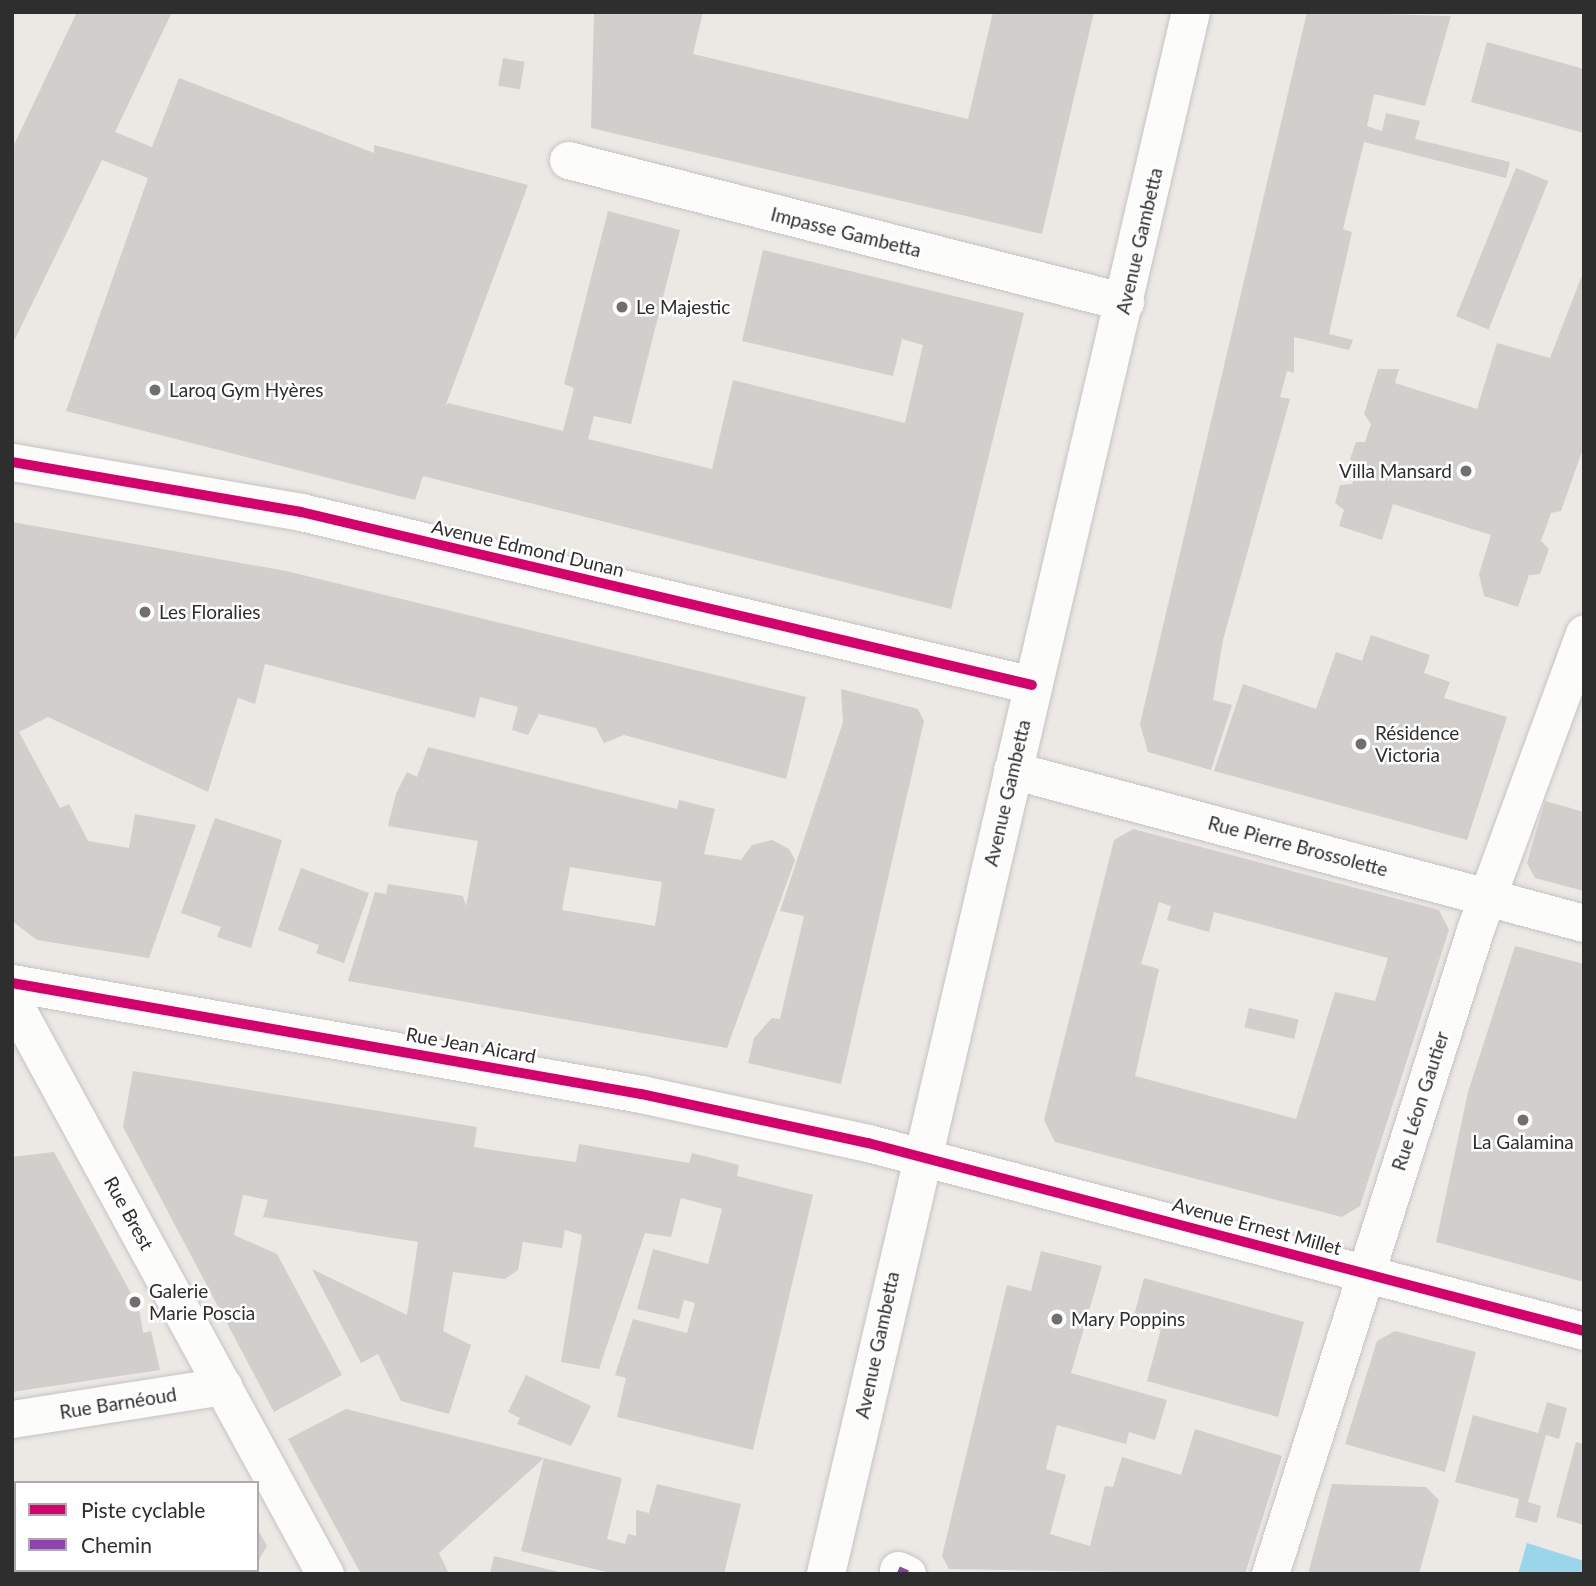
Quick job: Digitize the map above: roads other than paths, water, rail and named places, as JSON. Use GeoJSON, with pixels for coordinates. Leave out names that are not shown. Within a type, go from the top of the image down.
{"type":"FeatureCollection","features":[{"type":"Feature","properties":{"kind":"main road","name":"Avenue Gambetta"},"geometry":{"type":"LineString","coordinates":[[826,1574],[921,1155],[1125,302],[1191,12]]}},
{"type":"Feature","properties":{"kind":"street","name":"Impasse Gambetta"},"geometry":{"type":"LineString","coordinates":[[568,160],[1125,302]]}},
{"type":"Feature","properties":{"kind":"street","name":"Avenue Edmond Dunan"},"geometry":{"type":"LineString","coordinates":[[12,462],[301,512],[1032,685]]}},
{"type":"Feature","properties":{"kind":"street","name":"Rue Léon Gautier"},"geometry":{"type":"LineString","coordinates":[[1270,1574],[1363,1272],[1488,896],[1584,633]]}},
{"type":"Feature","properties":{"kind":"street","name":"Rue Pierre Brossolette"},"geometry":{"type":"LineString","coordinates":[[1012,770],[1584,923]]}},
{"type":"Feature","properties":{"kind":"street","name":"Rue Jean Aicard"},"geometry":{"type":"LineString","coordinates":[[12,983],[641,1094],[921,1155]]}},
{"type":"Feature","properties":{"kind":"street","name":"Rue Brest"},"geometry":{"type":"LineString","coordinates":[[12,1000],[325,1574]]}},
{"type":"Feature","properties":{"kind":"street","name":"Avenue Ernest Millet"},"geometry":{"type":"LineString","coordinates":[[921,1155],[1584,1331]]}},
{"type":"Feature","properties":{"kind":"street","name":"Rue Barnéoud"},"geometry":{"type":"LineString","coordinates":[[12,1419],[223,1386]]}},
{"type":"Feature","properties":{"kind":"water"},"geometry":{"type":"Polygon","coordinates":[[[1527,1543],[1584,1561],[1584,1574],[1518,1574],[1527,1543]]]}},
{"type":"Feature","properties":{"kind":"place","name":"Le Majestic"},"geometry":{"type":"Point","coordinates":[622,307]}},
{"type":"Feature","properties":{"kind":"place","name":"Laroq Gym Hyères"},"geometry":{"type":"Point","coordinates":[155,390]}},
{"type":"Feature","properties":{"kind":"place","name":"Villa Mansard"},"geometry":{"type":"Point","coordinates":[1466,471]}},
{"type":"Feature","properties":{"kind":"place","name":"Les Floralies"},"geometry":{"type":"Point","coordinates":[145,612]}},
{"type":"Feature","properties":{"kind":"place","name":"Résidence Victoria"},"geometry":{"type":"Point","coordinates":[1361,744]}},
{"type":"Feature","properties":{"kind":"place","name":"La Galamina"},"geometry":{"type":"Point","coordinates":[1523,1120]}},
{"type":"Feature","properties":{"kind":"place","name":"Galerie Marie Poscia"},"geometry":{"type":"Point","coordinates":[135,1302]}},
{"type":"Feature","properties":{"kind":"place","name":"Mary Poppins"},"geometry":{"type":"Point","coordinates":[1057,1319]}}]}
